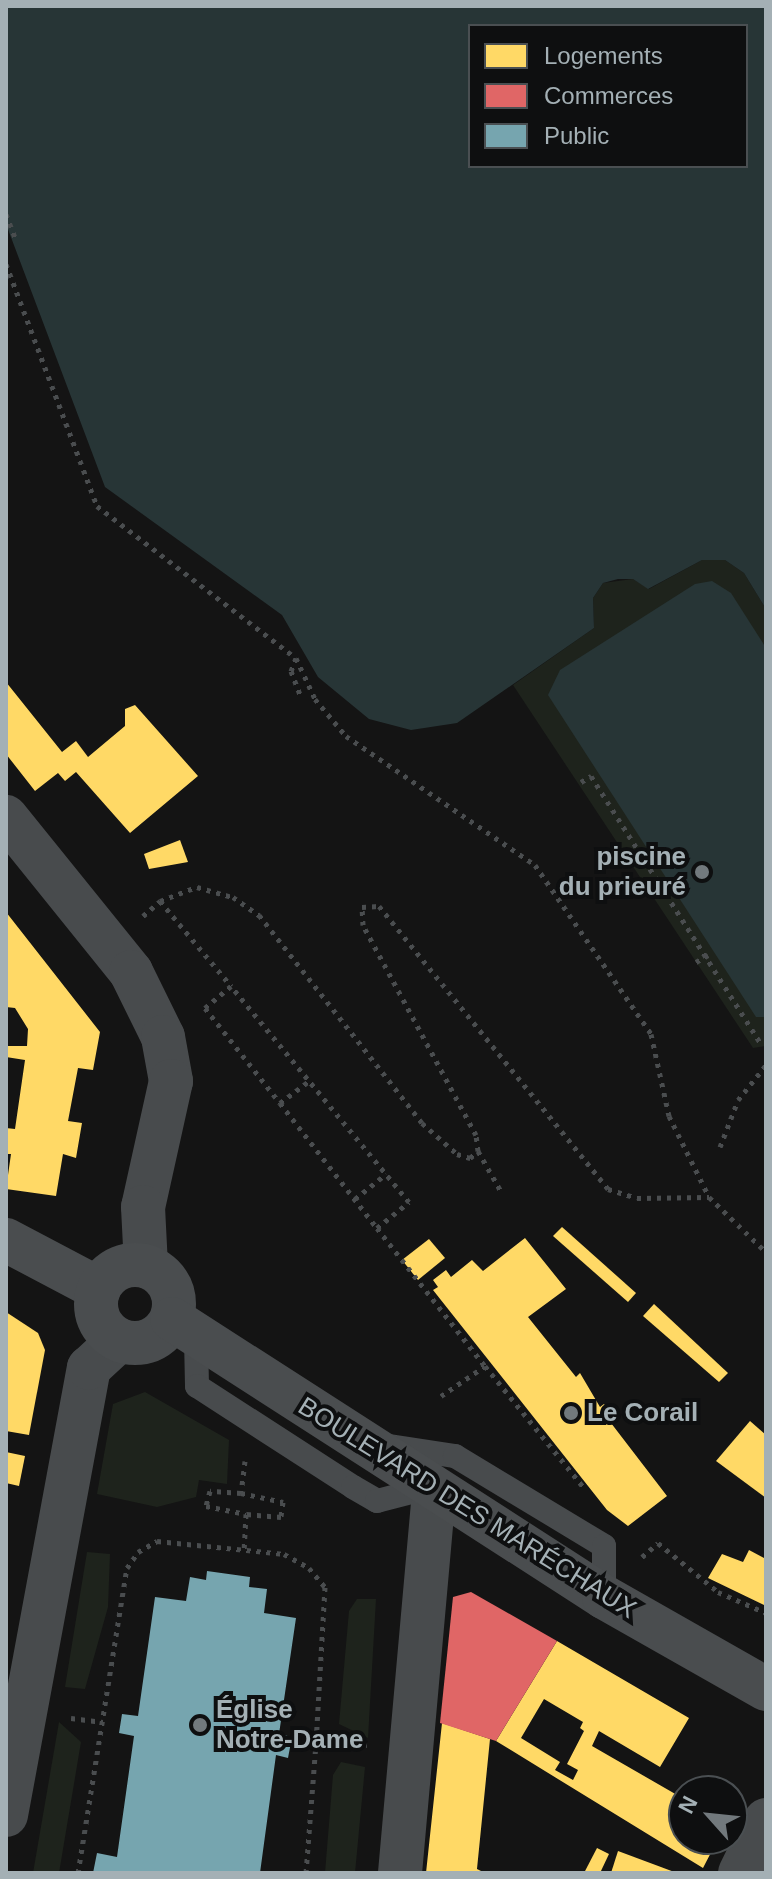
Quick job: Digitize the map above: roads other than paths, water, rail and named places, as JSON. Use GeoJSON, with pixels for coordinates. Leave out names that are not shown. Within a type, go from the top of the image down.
{"type":"FeatureCollection","features":[{"type":"Feature","properties":{"kind":"main road"},"geometry":{"type":"LineString","coordinates":[[6,1240],[99,1289]]}},
{"type":"Feature","properties":{"kind":"main road"},"geometry":{"type":"LineString","coordinates":[[124,1266],[146,1266],[168,1281],[184,1328],[144,1343],[119,1340],[97,1313],[99,1289],[124,1266]]}},
{"type":"Feature","properties":{"kind":"main road","name":"BOULEVARD DES MARÉCHAUX"},"geometry":{"type":"LineString","coordinates":[[184,1328],[604,1597],[766,1689]]}},
{"type":"Feature","properties":{"kind":"street"},"geometry":{"type":"LineString","coordinates":[[6,817],[131,972],[163,1037],[171,1081],[143,1207],[146,1266]]}},
{"type":"Feature","properties":{"kind":"street"},"geometry":{"type":"LineString","coordinates":[[6,1815],[14,1712],[89,1368],[119,1340]]}},
{"type":"Feature","properties":{"kind":"street"},"geometry":{"type":"LineString","coordinates":[[400,1873],[432,1488]]}},
{"type":"Feature","properties":{"kind":"street"},"geometry":{"type":"LineString","coordinates":[[740,1873],[766,1820]]}},
{"type":"Feature","properties":{"kind":"lane"},"geometry":{"type":"LineString","coordinates":[[184,1328],[197,1386],[353,1487],[377,1501],[432,1488]]}},
{"type":"Feature","properties":{"kind":"lane"},"geometry":{"type":"LineString","coordinates":[[362,1442],[455,1456],[604,1546],[604,1597]]}},
{"type":"Feature","properties":{"kind":"place","name":"piscine du prieuré"},"geometry":{"type":"Point","coordinates":[702,872]}},
{"type":"Feature","properties":{"kind":"place","name":"Le Corail"},"geometry":{"type":"Point","coordinates":[571,1413]}},
{"type":"Feature","properties":{"kind":"place","name":"Église Notre-Dame"},"geometry":{"type":"Point","coordinates":[200,1725]}}]}
